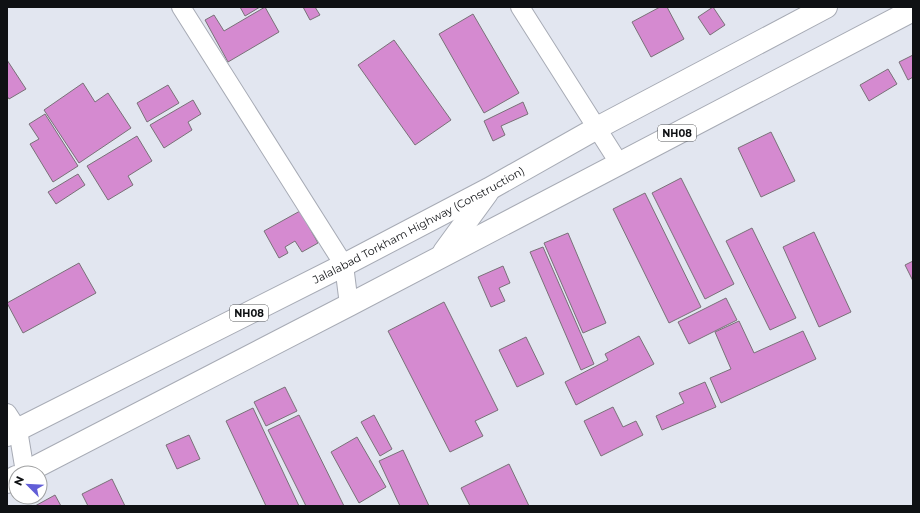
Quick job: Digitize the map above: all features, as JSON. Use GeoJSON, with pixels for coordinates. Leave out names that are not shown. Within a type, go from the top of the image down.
{"type":"FeatureCollection","features":[{"type":"Feature","properties":{"kind":"highway","name":"Jalalabad Torkham Highway (Construction)"},"geometry":{"type":"LineString","coordinates":[[11,426],[344,265],[490,189],[597,128],[826,7]]}},
{"type":"Feature","properties":{"kind":"highway","name":"NH08"},"geometry":{"type":"LineString","coordinates":[[39,465],[913,10]]}},
{"type":"Feature","properties":{"kind":"highway","name":"NH08"},"geometry":{"type":"LineString","coordinates":[[441,257],[490,189]]}},
{"type":"Feature","properties":{"kind":"street"},"geometry":{"type":"LineString","coordinates":[[181,7],[344,265],[349,305]]}},
{"type":"Feature","properties":{"kind":"street"},"geometry":{"type":"LineString","coordinates":[[520,7],[619,163]]}},
{"type":"Feature","properties":{"kind":"street"},"geometry":{"type":"LineString","coordinates":[[11,426],[16,465]]}},
{"type":"Feature","properties":{"kind":"building"},"geometry":{"type":"Polygon","coordinates":[[[240,7],[260,7],[245,16],[240,7]]]}},
{"type":"Feature","properties":{"kind":"building"},"geometry":{"type":"Polygon","coordinates":[[[265,7],[279,32],[228,62],[205,20],[214,15],[224,31],[265,7]]]}},
{"type":"Feature","properties":{"kind":"building"},"geometry":{"type":"Polygon","coordinates":[[[303,7],[315,7],[320,15],[310,20],[303,7]]]}},
{"type":"Feature","properties":{"kind":"building"},"geometry":{"type":"Polygon","coordinates":[[[660,7],[667,7],[684,39],[651,57],[632,22],[660,7]]]}},
{"type":"Feature","properties":{"kind":"building"},"geometry":{"type":"Polygon","coordinates":[[[713,7],[725,25],[710,35],[698,17],[713,7]]]}},
{"type":"Feature","properties":{"kind":"building"},"geometry":{"type":"Polygon","coordinates":[[[473,14],[519,93],[484,113],[439,34],[473,14]]]}},
{"type":"Feature","properties":{"kind":"building"},"geometry":{"type":"Polygon","coordinates":[[[394,40],[451,120],[415,145],[358,65],[394,40]]]}},
{"type":"Feature","properties":{"kind":"building"},"geometry":{"type":"Polygon","coordinates":[[[913,55],[913,77],[908,80],[899,62],[913,55]]]}},
{"type":"Feature","properties":{"kind":"building"},"geometry":{"type":"Polygon","coordinates":[[[7,60],[26,89],[9,99],[7,96],[7,60]]]}},
{"type":"Feature","properties":{"kind":"building"},"geometry":{"type":"Polygon","coordinates":[[[888,69],[897,84],[869,101],[860,85],[888,69]]]}},
{"type":"Feature","properties":{"kind":"building"},"geometry":{"type":"Polygon","coordinates":[[[83,83],[95,102],[108,93],[131,128],[79,163],[44,110],[83,83]]]}},
{"type":"Feature","properties":{"kind":"building"},"geometry":{"type":"Polygon","coordinates":[[[168,85],[179,103],[147,122],[137,103],[168,85]]]}},
{"type":"Feature","properties":{"kind":"building"},"geometry":{"type":"Polygon","coordinates":[[[193,100],[201,114],[188,122],[192,130],[164,148],[150,125],[193,100]]]}},
{"type":"Feature","properties":{"kind":"building"},"geometry":{"type":"Polygon","coordinates":[[[523,102],[528,114],[501,126],[505,135],[493,141],[484,121],[523,102]]]}},
{"type":"Feature","properties":{"kind":"building"},"geometry":{"type":"Polygon","coordinates":[[[45,114],[78,166],[53,182],[30,144],[39,139],[29,124],[45,114]]]}},
{"type":"Feature","properties":{"kind":"building"},"geometry":{"type":"Polygon","coordinates":[[[771,132],[795,181],[761,197],[738,148],[771,132]]]}},
{"type":"Feature","properties":{"kind":"building"},"geometry":{"type":"Polygon","coordinates":[[[137,136],[152,161],[128,176],[133,185],[108,200],[87,166],[137,136]]]}},
{"type":"Feature","properties":{"kind":"building"},"geometry":{"type":"Polygon","coordinates":[[[78,174],[85,185],[56,204],[48,192],[78,174]]]}},
{"type":"Feature","properties":{"kind":"building"},"geometry":{"type":"Polygon","coordinates":[[[681,178],[734,284],[705,299],[652,193],[681,178]]]}},
{"type":"Feature","properties":{"kind":"building"},"geometry":{"type":"Polygon","coordinates":[[[645,193],[701,307],[669,323],[613,209],[645,193]]]}},
{"type":"Feature","properties":{"kind":"building"},"geometry":{"type":"Polygon","coordinates":[[[300,211],[318,243],[302,252],[295,241],[285,247],[288,253],[279,258],[264,231],[300,211]]]}},
{"type":"Feature","properties":{"kind":"building"},"geometry":{"type":"Polygon","coordinates":[[[752,228],[796,318],[770,330],[726,241],[752,228]]]}},
{"type":"Feature","properties":{"kind":"building"},"geometry":{"type":"Polygon","coordinates":[[[814,232],[851,312],[819,327],[783,247],[814,232]]]}},
{"type":"Feature","properties":{"kind":"building"},"geometry":{"type":"Polygon","coordinates":[[[568,233],[606,323],[583,333],[544,243],[568,233]]]}},
{"type":"Feature","properties":{"kind":"building"},"geometry":{"type":"Polygon","coordinates":[[[543,247],[594,364],[581,370],[530,252],[543,247]]]}},
{"type":"Feature","properties":{"kind":"building"},"geometry":{"type":"Polygon","coordinates":[[[913,261],[913,281],[905,265],[913,261]]]}},
{"type":"Feature","properties":{"kind":"building"},"geometry":{"type":"Polygon","coordinates":[[[79,263],[96,293],[23,333],[7,303],[79,263]]]}},
{"type":"Feature","properties":{"kind":"building"},"geometry":{"type":"Polygon","coordinates":[[[503,266],[510,283],[499,288],[505,301],[491,307],[478,277],[503,266]]]}},
{"type":"Feature","properties":{"kind":"building"},"geometry":{"type":"Polygon","coordinates":[[[726,298],[737,320],[689,344],[678,322],[726,298]]]}},
{"type":"Feature","properties":{"kind":"building"},"geometry":{"type":"Polygon","coordinates":[[[444,302],[498,410],[475,421],[483,436],[450,452],[388,331],[444,302]]]}},
{"type":"Feature","properties":{"kind":"building"},"geometry":{"type":"Polygon","coordinates":[[[739,321],[754,353],[803,331],[816,359],[721,403],[710,378],[731,369],[715,332],[739,321]]]}},
{"type":"Feature","properties":{"kind":"building"},"geometry":{"type":"Polygon","coordinates":[[[639,336],[654,364],[576,405],[565,382],[608,360],[605,354],[639,336]]]}},
{"type":"Feature","properties":{"kind":"building"},"geometry":{"type":"Polygon","coordinates":[[[526,337],[544,374],[517,387],[499,350],[526,337]]]}},
{"type":"Feature","properties":{"kind":"building"},"geometry":{"type":"Polygon","coordinates":[[[705,382],[716,407],[662,430],[656,416],[684,403],[679,393],[705,382]]]}},
{"type":"Feature","properties":{"kind":"building"},"geometry":{"type":"Polygon","coordinates":[[[285,387],[297,411],[266,426],[254,402],[285,387]]]}},
{"type":"Feature","properties":{"kind":"building"},"geometry":{"type":"Polygon","coordinates":[[[613,407],[623,427],[636,421],[643,435],[601,456],[584,421],[613,407]]]}},
{"type":"Feature","properties":{"kind":"building"},"geometry":{"type":"Polygon","coordinates":[[[253,408],[299,506],[266,506],[226,421],[253,408]]]}},
{"type":"Feature","properties":{"kind":"building"},"geometry":{"type":"Polygon","coordinates":[[[299,415],[344,506],[306,506],[268,430],[299,415]]]}},
{"type":"Feature","properties":{"kind":"building"},"geometry":{"type":"Polygon","coordinates":[[[374,415],[392,449],[380,456],[361,422],[374,415]]]}},
{"type":"Feature","properties":{"kind":"building"},"geometry":{"type":"Polygon","coordinates":[[[189,435],[200,459],[177,469],[166,445],[189,435]]]}},
{"type":"Feature","properties":{"kind":"building"},"geometry":{"type":"Polygon","coordinates":[[[357,437],[386,487],[359,503],[331,452],[357,437]]]}},
{"type":"Feature","properties":{"kind":"building"},"geometry":{"type":"Polygon","coordinates":[[[403,450],[429,506],[400,506],[379,461],[403,450]]]}},
{"type":"Feature","properties":{"kind":"building"},"geometry":{"type":"Polygon","coordinates":[[[509,464],[529,506],[470,506],[461,488],[509,464]]]}},
{"type":"Feature","properties":{"kind":"building"},"geometry":{"type":"Polygon","coordinates":[[[112,479],[125,506],[88,506],[82,494],[112,479]]]}},
{"type":"Feature","properties":{"kind":"building"},"geometry":{"type":"Polygon","coordinates":[[[55,495],[61,506],[35,506],[48,505],[48,499],[55,495]]]}}]}
